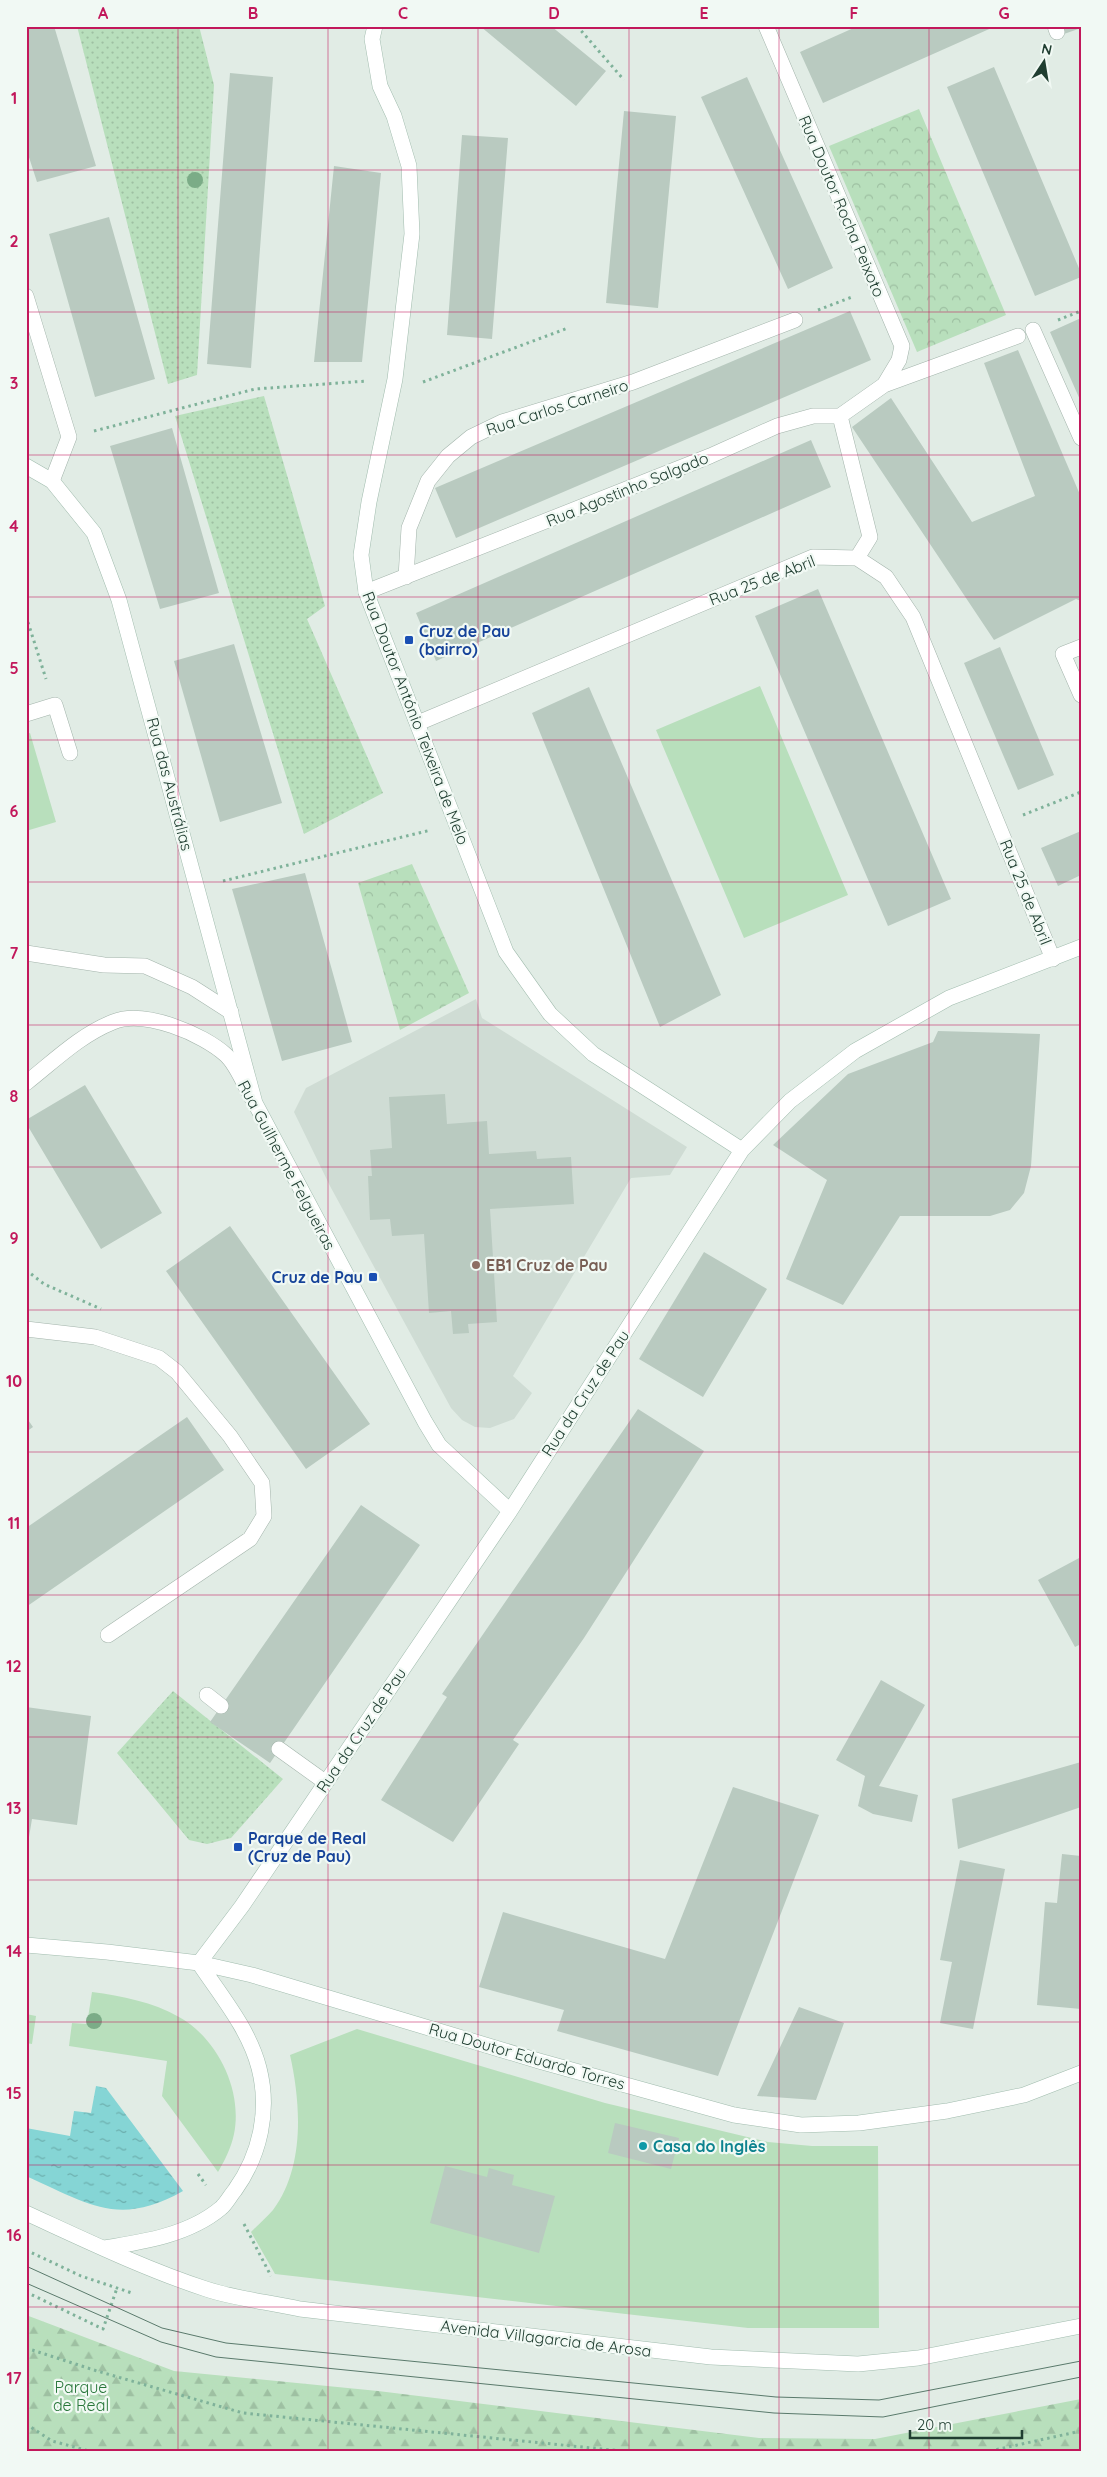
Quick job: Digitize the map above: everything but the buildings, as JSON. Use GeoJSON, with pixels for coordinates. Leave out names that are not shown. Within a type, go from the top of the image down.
{"type":"FeatureCollection","features":[{"type":"Feature","properties":{"kind":"street","name":"Rua Doutor António Teixeira de Melo"},"geometry":{"type":"LineString","coordinates":[[375,26],[372,39],[380,86],[394,116],[409,166],[412,234],[395,379],[369,502],[361,555],[366,592],[506,952],[550,1014],[593,1054],[742,1150]]}},
{"type":"Feature","properties":{"kind":"street","name":"Rua Doutor Rocha Peixoto"},"geometry":{"type":"LineString","coordinates":[[766,26],[902,346],[898,360],[884,385]]}},
{"type":"Feature","properties":{"kind":"street"},"geometry":{"type":"LineString","coordinates":[[26,296],[69,437],[52,481]]}},
{"type":"Feature","properties":{"kind":"street","name":"Rua Carlos Carneiro"},"geometry":{"type":"LineString","coordinates":[[406,577],[409,528],[428,481],[448,456],[470,437],[502,422],[633,382],[794,320]]}},
{"type":"Feature","properties":{"kind":"street"},"geometry":{"type":"LineString","coordinates":[[1033,330],[1081,438]]}},
{"type":"Feature","properties":{"kind":"street"},"geometry":{"type":"LineString","coordinates":[[857,558],[870,537],[840,416],[884,385],[1018,336]]}},
{"type":"Feature","properties":{"kind":"street","name":"Rua Agostinho Salgado"},"geometry":{"type":"LineString","coordinates":[[366,592],[710,456],[777,426],[812,416],[840,416]]}},
{"type":"Feature","properties":{"kind":"street","name":"Rua das Austrálias"},"geometry":{"type":"LineString","coordinates":[[26,466],[52,481],[94,533],[120,600],[255,1103]]}},
{"type":"Feature","properties":{"kind":"street","name":"Rua 25 de Abril"},"geometry":{"type":"LineString","coordinates":[[418,723],[813,557],[857,558],[886,577],[913,617],[1053,959]]}},
{"type":"Feature","properties":{"kind":"street"},"geometry":{"type":"LineString","coordinates":[[1081,646],[1063,654],[1081,695]]}},
{"type":"Feature","properties":{"kind":"street"},"geometry":{"type":"LineString","coordinates":[[26,714],[55,706],[70,753]]}},
{"type":"Feature","properties":{"kind":"street","name":"Rua da Cruz de Pau"},"geometry":{"type":"LineString","coordinates":[[199,1963],[242,1906],[510,1511],[742,1150],[790,1101],[855,1051],[949,998],[1081,947]]}},
{"type":"Feature","properties":{"kind":"street"},"geometry":{"type":"LineString","coordinates":[[26,953],[104,965],[146,966],[192,988],[231,1012]]}},
{"type":"Feature","properties":{"kind":"street","name":"Rua Guilherme Felgueiras"},"geometry":{"type":"LineString","coordinates":[[26,1083],[86,1035],[115,1021],[151,1020],[191,1032],[227,1056],[255,1103],[435,1437],[478,1483],[510,1511]]}},
{"type":"Feature","properties":{"kind":"street"},"geometry":{"type":"LineString","coordinates":[[26,1328],[95,1337],[159,1358],[177,1372],[230,1436],[262,1483],[264,1516],[250,1539],[108,1635]]}},
{"type":"Feature","properties":{"kind":"street"},"geometry":{"type":"LineString","coordinates":[[207,1695],[221,1706]]}},
{"type":"Feature","properties":{"kind":"street"},"geometry":{"type":"LineString","coordinates":[[279,1749],[325,1782]]}},
{"type":"Feature","properties":{"kind":"street"},"geometry":{"type":"LineString","coordinates":[[26,1945],[199,1963],[243,2029],[259,2068],[263,2104],[260,2141],[246,2174],[222,2208],[186,2229],[150,2241],[102,2248]]}},
{"type":"Feature","properties":{"kind":"street","name":"Rua Doutor Eduardo Torres"},"geometry":{"type":"LineString","coordinates":[[199,1963],[268,1979],[539,2061],[734,2115],[801,2124],[858,2123],[946,2112],[1024,2096],[1081,2073]]}},
{"type":"Feature","properties":{"kind":"street","name":"Avenida Villagarcia de Arosa"},"geometry":{"type":"LineString","coordinates":[[26,2213],[102,2248],[207,2290],[287,2306],[711,2357],[858,2364],[918,2358],[1081,2326]]}},
{"type":"Feature","properties":{"kind":"path"},"geometry":{"type":"LineString","coordinates":[[577,26],[624,80]]}},
{"type":"Feature","properties":{"kind":"path"},"geometry":{"type":"LineString","coordinates":[[794,320],[876,288]]}},
{"type":"Feature","properties":{"kind":"path"},"geometry":{"type":"LineString","coordinates":[[69,437],[255,389],[395,379],[422,382],[568,328]]}},
{"type":"Feature","properties":{"kind":"path"},"geometry":{"type":"LineString","coordinates":[[26,616],[55,706]]}},
{"type":"Feature","properties":{"kind":"path"},"geometry":{"type":"LineString","coordinates":[[998,824],[1081,792]]}},
{"type":"Feature","properties":{"kind":"path"},"geometry":{"type":"LineString","coordinates":[[198,888],[457,824]]}},
{"type":"Feature","properties":{"kind":"path"},"geometry":{"type":"LineString","coordinates":[[230,2197],[287,2306]]}},
{"type":"Feature","properties":{"kind":"path"},"geometry":{"type":"LineString","coordinates":[[26,2292],[103,2329],[117,2288]]}},
{"type":"Feature","properties":{"kind":"path"},"geometry":{"type":"LineString","coordinates":[[26,2348],[97,2371],[243,2413],[622,2451]]}},
{"type":"Feature","properties":{"kind":"path"},"geometry":{"type":"LineString","coordinates":[[26,2424],[52,2441],[89,2451]]}},
{"type":"Feature","properties":{"kind":"path"},"geometry":{"type":"LineString","coordinates":[[990,2451],[1081,2431]]}},
{"type":"Feature","properties":{"kind":"shaded area","name":"EB1 Cruz de Pau"},"geometry":{"type":"Polygon","coordinates":[[[476,999],[482,1018],[687,1147],[670,1175],[631,1178],[513,1376],[532,1393],[514,1419],[490,1428],[475,1427],[462,1420],[451,1408],[330,1186],[294,1112],[306,1088],[476,999]]]}},
{"type":"Feature","properties":{"kind":"green space"},"geometry":{"type":"Polygon","coordinates":[[[77,26],[199,26],[214,85],[197,375],[168,384],[77,26]]]}},
{"type":"Feature","properties":{"kind":"green space"},"geometry":{"type":"Polygon","coordinates":[[[919,109],[1006,315],[917,352],[829,146],[919,109]]]}},
{"type":"Feature","properties":{"kind":"green space"},"geometry":{"type":"Polygon","coordinates":[[[264,396],[325,606],[307,619],[383,793],[304,834],[175,416],[264,396]]]}},
{"type":"Feature","properties":{"kind":"green space"},"geometry":{"type":"Polygon","coordinates":[[[760,686],[848,895],[744,938],[656,730],[760,686]]]}},
{"type":"Feature","properties":{"kind":"green space"},"geometry":{"type":"Polygon","coordinates":[[[30,733],[56,822],[26,831],[26,734],[30,733]]]}},
{"type":"Feature","properties":{"kind":"green space"},"geometry":{"type":"Polygon","coordinates":[[[412,864],[469,993],[400,1030],[358,883],[412,864]]]}},
{"type":"Feature","properties":{"kind":"green space"},"geometry":{"type":"Polygon","coordinates":[[[173,1691],[283,1779],[231,1838],[207,1844],[189,1840],[117,1753],[173,1691]]]}},
{"type":"Feature","properties":{"kind":"green space"},"geometry":{"type":"Polygon","coordinates":[[[92,1992],[115,1995],[159,2007],[193,2026],[215,2052],[231,2083],[236,2117],[231,2144],[218,2172],[162,2096],[167,2061],[69,2046],[72,2023],[87,2024],[92,1992]]]}},
{"type":"Feature","properties":{"kind":"green space"},"geometry":{"type":"Polygon","coordinates":[[[26,2014],[36,2016],[32,2044],[26,2043],[26,2014]]]}},
{"type":"Feature","properties":{"kind":"green space"},"geometry":{"type":"Polygon","coordinates":[[[357,2029],[605,2103],[768,2142],[812,2146],[878,2146],[879,2328],[748,2328],[275,2274],[251,2232],[273,2210],[291,2175],[298,2135],[298,2114],[290,2055],[357,2029]]]}},
{"type":"Feature","properties":{"kind":"green space","name":"Parque de Real"},"geometry":{"type":"Polygon","coordinates":[[[26,2315],[174,2371],[378,2391],[759,2438],[875,2439],[1081,2399],[1081,2451],[26,2451],[26,2315]]]}},
{"type":"Feature","properties":{"kind":"water"},"geometry":{"type":"Polygon","coordinates":[[[96,2086],[106,2088],[183,2191],[160,2202],[140,2208],[121,2210],[103,2208],[85,2202],[26,2176],[26,2128],[70,2136],[74,2111],[91,2113],[96,2086]]]}},
{"type":"Feature","properties":{"kind":"tram line"},"geometry":{"type":"LineString","coordinates":[[26,2266],[162,2328],[226,2343],[776,2397],[879,2400],[1081,2361]]}},
{"type":"Feature","properties":{"kind":"tram line"},"geometry":{"type":"LineString","coordinates":[[26,2283],[161,2342],[216,2357],[774,2413],[883,2417],[1081,2377]]}},
{"type":"Feature","properties":{"kind":"place","name":"Cruz de Pau (bairro)"},"geometry":{"type":"Point","coordinates":[409,640]}},
{"type":"Feature","properties":{"kind":"place","name":"EB1 Cruz de Pau"},"geometry":{"type":"Point","coordinates":[476,1265]}},
{"type":"Feature","properties":{"kind":"place","name":"Cruz de Pau"},"geometry":{"type":"Point","coordinates":[373,1277]}},
{"type":"Feature","properties":{"kind":"place","name":"Parque de Real (Cruz de Pau)"},"geometry":{"type":"Point","coordinates":[238,1847]}},
{"type":"Feature","properties":{"kind":"place","name":"Casa do Inglês"},"geometry":{"type":"Point","coordinates":[643,2146]}}]}
